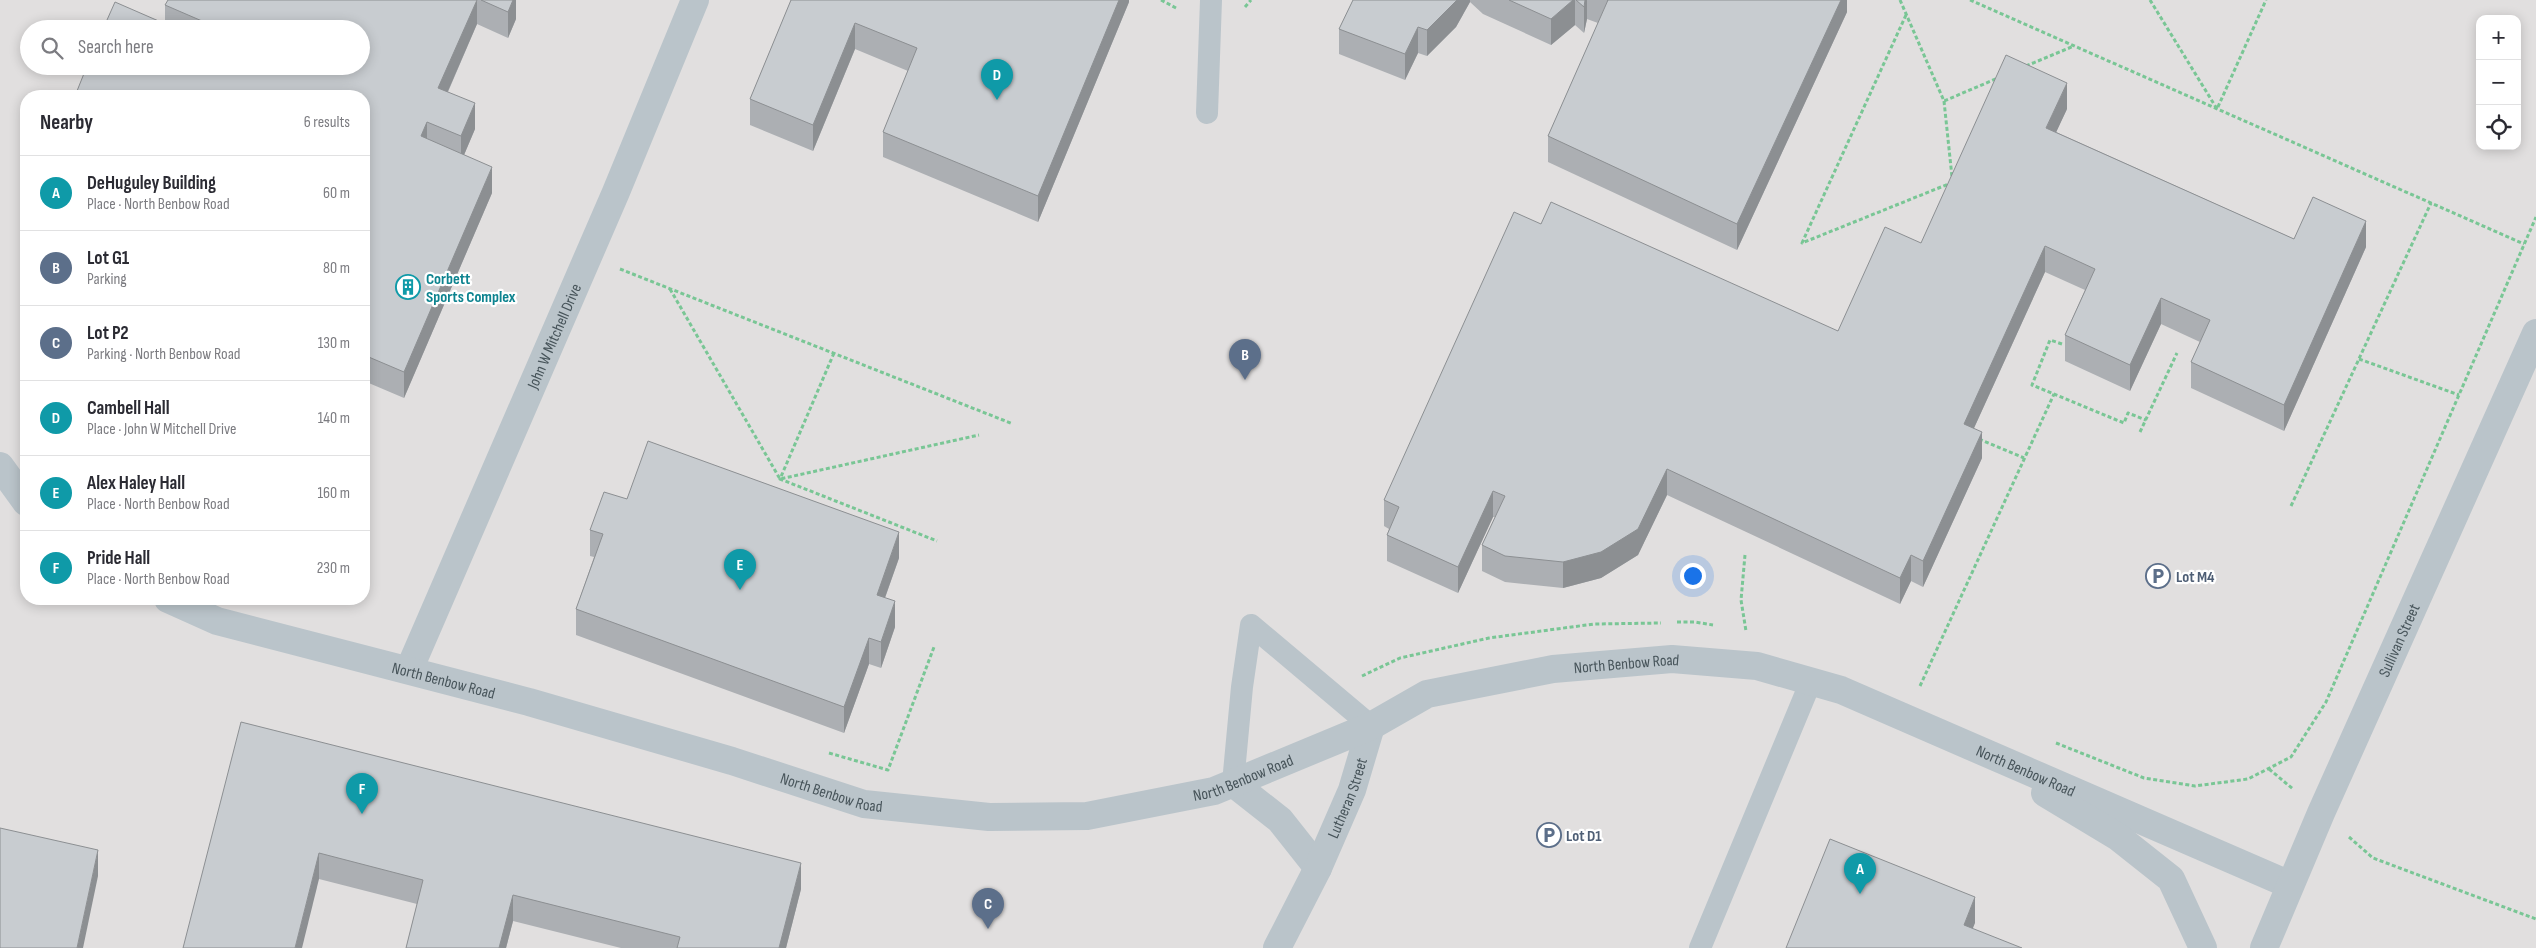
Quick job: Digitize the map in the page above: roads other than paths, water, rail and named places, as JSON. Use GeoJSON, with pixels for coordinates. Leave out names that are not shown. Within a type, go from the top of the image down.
{"type":"FeatureCollection","features":[{"type":"Feature","properties":{"kind":"street","name":"John W Mitchell Drive"},"geometry":{"type":"LineString","coordinates":[[409,670],[616,192],[695,0]]}},
{"type":"Feature","properties":{"kind":"street","name":"Sullivan Street"},"geometry":{"type":"LineString","coordinates":[[2264,948],[2321,813],[2536,333]]}},
{"type":"Feature","properties":{"kind":"street"},"geometry":{"type":"LineString","coordinates":[[0,466],[20,494]]}},
{"type":"Feature","properties":{"kind":"street","name":"North Benbow Road"},"geometry":{"type":"LineString","coordinates":[[181,605],[217,621],[529,702],[732,761],[864,804],[989,817],[1088,816],[1214,791],[1371,726],[1427,694],[1553,669],[1672,659],[1757,666],[1841,690],[2290,885]]}},
{"type":"Feature","properties":{"kind":"street","name":"Lutheran Street"},"geometry":{"type":"LineString","coordinates":[[1277,948],[1318,868],[1352,790],[1371,726]]}},
{"type":"Feature","properties":{"kind":"street"},"geometry":{"type":"LineString","coordinates":[[2003,760],[2057,802],[2118,837],[2171,879],[2203,948]]}},
{"type":"Feature","properties":{"kind":"street"},"geometry":{"type":"LineString","coordinates":[[1233,783],[1280,820],[1318,868]]}},
{"type":"Feature","properties":{"kind":"lane"},"geometry":{"type":"LineString","coordinates":[[1207,113],[1211,0]]}},
{"type":"Feature","properties":{"kind":"lane"},"geometry":{"type":"LineString","coordinates":[[1233,783],[1242,687],[1251,625],[1371,726]]}},
{"type":"Feature","properties":{"kind":"lane"},"geometry":{"type":"LineString","coordinates":[[1700,948],[1811,681]]}},
{"type":"Feature","properties":{"kind":"place","name":"Cambell Hall"},"geometry":{"type":"Point","coordinates":[997,100]}},
{"type":"Feature","properties":{"kind":"place","name":"Corbett Sports Complex"},"geometry":{"type":"Point","coordinates":[408,287]}},
{"type":"Feature","properties":{"kind":"place","name":"Lot G1"},"geometry":{"type":"Point","coordinates":[1245,380]}},
{"type":"Feature","properties":{"kind":"place","name":"Lot M4"},"geometry":{"type":"Point","coordinates":[2158,576]}},
{"type":"Feature","properties":{"kind":"place","name":"Alex Haley Hall"},"geometry":{"type":"Point","coordinates":[740,590]}},
{"type":"Feature","properties":{"kind":"place","name":"Pride Hall"},"geometry":{"type":"Point","coordinates":[362,814]}},
{"type":"Feature","properties":{"kind":"place","name":"Lot D1"},"geometry":{"type":"Point","coordinates":[1549,835]}},
{"type":"Feature","properties":{"kind":"place","name":"DeHuguley Building"},"geometry":{"type":"Point","coordinates":[1860,894]}},
{"type":"Feature","properties":{"kind":"place","name":"Lot P2"},"geometry":{"type":"Point","coordinates":[988,929]}}]}
